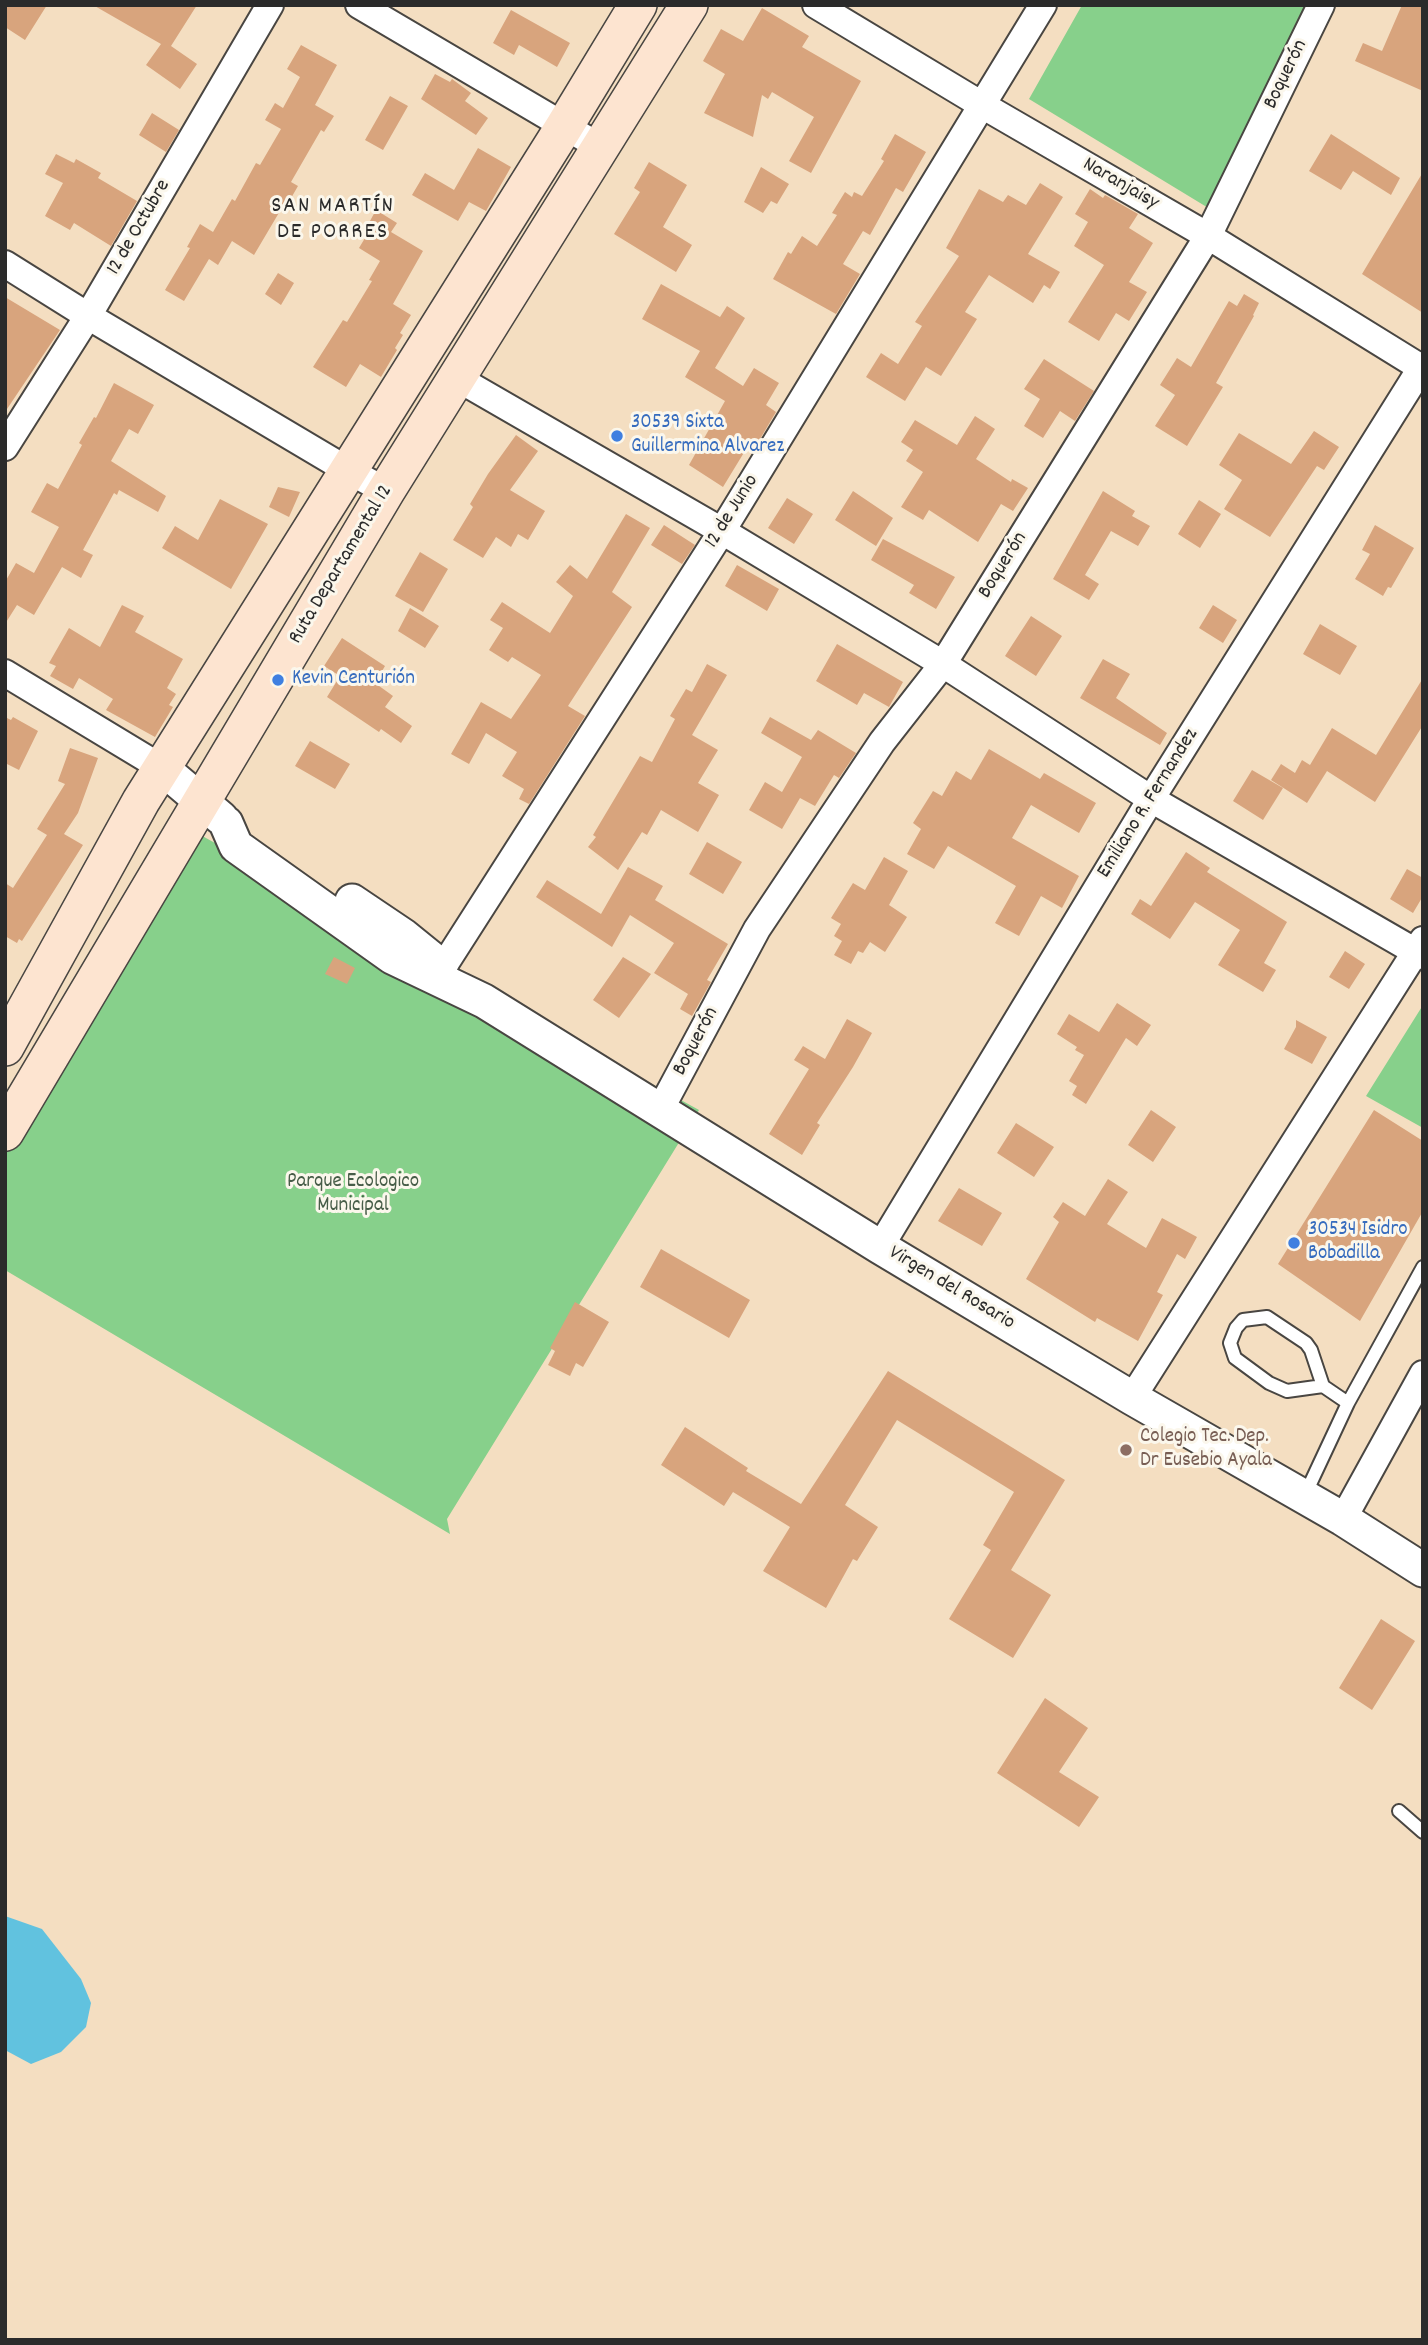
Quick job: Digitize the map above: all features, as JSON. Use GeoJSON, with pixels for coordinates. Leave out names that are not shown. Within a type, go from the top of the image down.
{"type":"FeatureCollection","features":[{"type":"Feature","properties":{"kind":"main road","name":"Ruta Departamental 12"},"geometry":{"type":"LineString","coordinates":[[5,1047],[141,801],[638,5]]}},
{"type":"Feature","properties":{"kind":"main road","name":"Ruta Departamental 12"},"geometry":{"type":"LineString","coordinates":[[5,1132],[214,811],[386,491],[689,5]]}},
{"type":"Feature","properties":{"kind":"street","name":"12 de Octubre"},"geometry":{"type":"LineString","coordinates":[[5,447],[88,316],[270,5]]}},
{"type":"Feature","properties":{"kind":"street"},"geometry":{"type":"LineString","coordinates":[[359,5],[600,147]]}},
{"type":"Feature","properties":{"kind":"street","name":"Naranjaisy"},"geometry":{"type":"LineString","coordinates":[[816,5],[1208,236],[1422,367]]}},
{"type":"Feature","properties":{"kind":"street","name":"12 de Junio"},"geometry":{"type":"LineString","coordinates":[[440,973],[722,531],[1042,5]]}},
{"type":"Feature","properties":{"kind":"street","name":"Boquerón"},"geometry":{"type":"LineString","coordinates":[[660,1110],[757,929],[882,742],[943,664],[1208,236],[1321,5]]}},
{"type":"Feature","properties":{"kind":"street"},"geometry":{"type":"LineString","coordinates":[[5,264],[88,316],[386,491]]}},
{"type":"Feature","properties":{"kind":"street","name":"Emiliano R. Fernandez"},"geometry":{"type":"LineString","coordinates":[[880,1247],[1151,799],[1422,367]]}},
{"type":"Feature","properties":{"kind":"street"},"geometry":{"type":"LineString","coordinates":[[457,378],[722,531],[943,664],[1151,799],[1420,949],[1132,1398]]}},
{"type":"Feature","properties":{"kind":"street"},"geometry":{"type":"LineString","coordinates":[[5,673],[162,768]]}},
{"type":"Feature","properties":{"kind":"street","name":"Virgen del Rosario"},"geometry":{"type":"LineString","coordinates":[[162,768],[214,811],[236,846],[392,957],[440,973],[880,1247],[1132,1398],[1343,1519],[1423,1570]]}},
{"type":"Feature","properties":{"kind":"street"},"geometry":{"type":"LineString","coordinates":[[1343,1519],[1423,1374]]}},
{"type":"Feature","properties":{"kind":"lane"},"geometry":{"type":"LineString","coordinates":[[1304,1497],[1348,1404],[1423,1267]]}},
{"type":"Feature","properties":{"kind":"lane"},"geometry":{"type":"LineString","coordinates":[[1323,1385],[1287,1391],[1269,1383],[1236,1358],[1230,1342],[1236,1328],[1243,1320],[1267,1317],[1306,1343],[1323,1385],[1348,1404]]}},
{"type":"Feature","properties":{"kind":"lane"},"geometry":{"type":"LineString","coordinates":[[1399,1811],[1423,1832]]}},
{"type":"Feature","properties":{"kind":"green space"},"geometry":{"type":"Polygon","coordinates":[[[1082,5],[1308,5],[1210,209],[1029,99],[1082,5]]]}},
{"type":"Feature","properties":{"kind":"green space","name":"Parque Ecologico Municipal"},"geometry":{"type":"Polygon","coordinates":[[[186,827],[699,1110],[447,1519],[450,1534],[5,1270],[5,1132],[186,827]]]}},
{"type":"Feature","properties":{"kind":"green space"},"geometry":{"type":"Polygon","coordinates":[[[1423,1005],[1423,1128],[1366,1096],[1423,1005]]]}},
{"type":"Feature","properties":{"kind":"water"},"geometry":{"type":"Polygon","coordinates":[[[5,1916],[42,1929],[81,1979],[91,2003],[86,2027],[61,2052],[31,2064],[5,2050],[5,1916]]]}},
{"type":"Feature","properties":{"kind":"building"},"geometry":{"type":"Polygon","coordinates":[[[5,5],[47,5],[25,40],[5,27],[5,5]]]}},
{"type":"Feature","properties":{"kind":"building"},"geometry":{"type":"Polygon","coordinates":[[[93,5],[197,5],[171,46],[197,64],[180,89],[146,65],[161,44],[93,5]]]}},
{"type":"Feature","properties":{"kind":"building"},"geometry":{"type":"Polygon","coordinates":[[[1402,5],[1423,5],[1423,91],[1355,61],[1363,43],[1382,51],[1402,5]]]}},
{"type":"Feature","properties":{"kind":"building"},"geometry":{"type":"Polygon","coordinates":[[[762,8],[809,36],[802,47],[861,81],[811,173],[789,161],[814,117],[772,92],[768,99],[762,95],[753,137],[704,113],[725,74],[703,61],[721,29],[743,41],[762,8]]]}},
{"type":"Feature","properties":{"kind":"building"},"geometry":{"type":"Polygon","coordinates":[[[511,10],[570,43],[557,67],[519,45],[514,55],[493,43],[511,10]]]}},
{"type":"Feature","properties":{"kind":"building"},"geometry":{"type":"Polygon","coordinates":[[[301,45],[337,65],[315,105],[334,116],[324,132],[321,130],[291,182],[298,186],[254,255],[232,241],[218,265],[209,259],[184,301],[165,290],[190,248],[187,247],[200,224],[213,232],[232,199],[235,201],[256,163],[260,165],[281,129],[265,120],[275,103],[283,108],[300,77],[287,69],[301,45]]]}},
{"type":"Feature","properties":{"kind":"building"},"geometry":{"type":"Polygon","coordinates":[[[435,74],[450,82],[452,79],[471,93],[465,101],[488,118],[476,135],[421,99],[435,74]]]}},
{"type":"Feature","properties":{"kind":"building"},"geometry":{"type":"Polygon","coordinates":[[[390,96],[408,106],[383,150],[365,140],[390,96]]]}},
{"type":"Feature","properties":{"kind":"building"},"geometry":{"type":"Polygon","coordinates":[[[152,113],[179,130],[166,152],[139,135],[152,113]]]}},
{"type":"Feature","properties":{"kind":"building"},"geometry":{"type":"Polygon","coordinates":[[[895,134],[926,152],[903,192],[896,188],[870,235],[863,231],[843,264],[860,274],[836,314],[773,279],[788,252],[791,254],[802,236],[817,246],[837,215],[832,213],[845,192],[852,197],[854,192],[862,196],[884,161],[881,159],[895,134]]]}},
{"type":"Feature","properties":{"kind":"building"},"geometry":{"type":"Polygon","coordinates":[[[1331,134],[1400,178],[1391,195],[1353,171],[1341,190],[1309,171],[1331,134]]]}},
{"type":"Feature","properties":{"kind":"building"},"geometry":{"type":"Polygon","coordinates":[[[478,148],[511,167],[486,211],[469,202],[458,221],[412,195],[425,173],[454,190],[478,148]]]}},
{"type":"Feature","properties":{"kind":"building"},"geometry":{"type":"Polygon","coordinates":[[[56,154],[74,163],[76,159],[101,173],[98,178],[137,201],[111,246],[74,223],[70,230],[45,216],[63,183],[45,174],[56,154]]]}},
{"type":"Feature","properties":{"kind":"building"},"geometry":{"type":"Polygon","coordinates":[[[649,162],[687,185],[663,227],[692,245],[676,272],[614,234],[640,192],[634,188],[649,162]]]}},
{"type":"Feature","properties":{"kind":"building"},"geometry":{"type":"Polygon","coordinates":[[[761,167],[789,184],[777,204],[771,201],[763,213],[744,202],[761,167]]]}},
{"type":"Feature","properties":{"kind":"building"},"geometry":{"type":"Polygon","coordinates":[[[1423,172],[1423,313],[1362,274],[1423,172]]]}},
{"type":"Feature","properties":{"kind":"building"},"geometry":{"type":"Polygon","coordinates":[[[1040,183],[1063,197],[1028,254],[1060,272],[1050,289],[1044,285],[1033,303],[989,275],[965,312],[977,319],[941,376],[926,367],[905,401],[866,377],[881,353],[898,364],[922,326],[915,322],[959,256],[946,248],[979,189],[1003,202],[1008,195],[1026,205],[1040,183]]]}},
{"type":"Feature","properties":{"kind":"building"},"geometry":{"type":"Polygon","coordinates":[[[1090,189],[1138,214],[1129,228],[1153,243],[1129,282],[1147,292],[1129,321],[1116,313],[1099,341],[1068,322],[1104,265],[1074,246],[1088,222],[1075,214],[1090,189]]]}},
{"type":"Feature","properties":{"kind":"building"},"geometry":{"type":"Polygon","coordinates":[[[376,210],[397,223],[391,232],[423,251],[393,304],[411,315],[400,333],[403,335],[395,348],[397,350],[381,377],[360,364],[346,387],[313,367],[343,320],[347,322],[372,281],[369,280],[380,261],[359,248],[376,210]]]}},
{"type":"Feature","properties":{"kind":"building"},"geometry":{"type":"Polygon","coordinates":[[[278,273],[294,283],[281,305],[265,294],[278,273]]]}},
{"type":"Feature","properties":{"kind":"building"},"geometry":{"type":"Polygon","coordinates":[[[661,284],[720,317],[727,306],[745,318],[715,368],[743,386],[754,368],[779,383],[766,405],[776,412],[757,444],[751,441],[723,487],[689,465],[725,401],[685,377],[700,351],[642,319],[661,284]]]}},
{"type":"Feature","properties":{"kind":"building"},"geometry":{"type":"Polygon","coordinates":[[[1244,294],[1259,303],[1216,383],[1223,387],[1187,446],[1155,426],[1175,395],[1160,385],[1177,358],[1191,367],[1229,301],[1237,306],[1244,294]]]}},
{"type":"Feature","properties":{"kind":"building"},"geometry":{"type":"Polygon","coordinates":[[[5,297],[60,330],[5,412],[5,297]]]}},
{"type":"Feature","properties":{"kind":"building"},"geometry":{"type":"Polygon","coordinates":[[[1044,359],[1094,391],[1075,421],[1060,411],[1043,438],[1024,426],[1040,399],[1024,389],[1044,359]]]}},
{"type":"Feature","properties":{"kind":"building"},"geometry":{"type":"Polygon","coordinates":[[[114,383],[154,405],[138,434],[129,429],[111,461],[166,496],[158,512],[119,490],[117,495],[114,493],[83,550],[93,555],[81,578],[62,567],[34,615],[17,605],[5,624],[5,582],[16,563],[34,573],[59,527],[31,512],[47,483],[58,489],[82,445],[79,443],[114,383]]]}},
{"type":"Feature","properties":{"kind":"building"},"geometry":{"type":"Polygon","coordinates":[[[975,416],[995,429],[976,459],[1011,482],[1012,479],[1028,488],[1013,511],[1001,504],[978,542],[929,510],[923,520],[901,507],[923,472],[906,461],[913,450],[901,442],[915,420],[957,445],[975,416]]]}},
{"type":"Feature","properties":{"kind":"building"},"geometry":{"type":"Polygon","coordinates":[[[1314,431],[1339,447],[1324,470],[1317,466],[1270,537],[1224,509],[1242,480],[1219,465],[1239,433],[1291,464],[1314,431]]]}},
{"type":"Feature","properties":{"kind":"building"},"geometry":{"type":"Polygon","coordinates":[[[516,435],[538,451],[510,490],[545,511],[528,540],[518,534],[511,547],[496,537],[483,558],[453,540],[473,507],[470,504],[488,474],[516,435]]]}},
{"type":"Feature","properties":{"kind":"building"},"geometry":{"type":"Polygon","coordinates":[[[278,487],[300,492],[289,517],[269,507],[278,487]]]}},
{"type":"Feature","properties":{"kind":"building"},"geometry":{"type":"Polygon","coordinates":[[[853,491],[893,518],[876,546],[835,520],[853,491]]]}},
{"type":"Feature","properties":{"kind":"building"},"geometry":{"type":"Polygon","coordinates":[[[1103,491],[1135,511],[1132,516],[1150,526],[1138,546],[1111,531],[1085,575],[1099,584],[1089,600],[1053,579],[1103,491]]]}},
{"type":"Feature","properties":{"kind":"building"},"geometry":{"type":"Polygon","coordinates":[[[787,498],[813,514],[794,544],[768,528],[787,498]]]}},
{"type":"Feature","properties":{"kind":"building"},"geometry":{"type":"Polygon","coordinates":[[[220,499],[268,524],[231,589],[162,548],[175,526],[198,540],[220,499]]]}},
{"type":"Feature","properties":{"kind":"building"},"geometry":{"type":"Polygon","coordinates":[[[1199,500],[1221,514],[1200,548],[1178,534],[1199,500]]]}},
{"type":"Feature","properties":{"kind":"building"},"geometry":{"type":"Polygon","coordinates":[[[626,514],[650,528],[612,592],[632,607],[568,706],[585,716],[529,804],[519,799],[524,789],[502,776],[517,752],[486,733],[469,764],[451,754],[481,702],[511,719],[541,675],[512,657],[508,662],[489,650],[503,628],[490,620],[502,602],[550,633],[573,596],[556,582],[570,565],[587,579],[626,514]]]}},
{"type":"Feature","properties":{"kind":"building"},"geometry":{"type":"Polygon","coordinates":[[[664,525],[695,545],[682,564],[651,545],[664,525]]]}},
{"type":"Feature","properties":{"kind":"building"},"geometry":{"type":"Polygon","coordinates":[[[1375,525],[1414,548],[1391,588],[1388,587],[1383,596],[1355,579],[1370,554],[1362,550],[1375,525]]]}},
{"type":"Feature","properties":{"kind":"building"},"geometry":{"type":"Polygon","coordinates":[[[883,539],[955,577],[936,609],[909,593],[914,585],[871,560],[883,539]]]}},
{"type":"Feature","properties":{"kind":"building"},"geometry":{"type":"Polygon","coordinates":[[[420,552],[448,569],[423,612],[395,596],[420,552]]]}},
{"type":"Feature","properties":{"kind":"building"},"geometry":{"type":"Polygon","coordinates":[[[737,565],[779,589],[767,611],[725,586],[737,565]]]}},
{"type":"Feature","properties":{"kind":"building"},"geometry":{"type":"Polygon","coordinates":[[[122,605],[144,616],[135,632],[183,659],[167,688],[176,694],[169,705],[173,707],[155,737],[106,710],[113,699],[79,678],[73,689],[50,676],[56,666],[49,663],[69,628],[100,647],[122,605]]]}},
{"type":"Feature","properties":{"kind":"building"},"geometry":{"type":"Polygon","coordinates":[[[1213,605],[1237,620],[1223,643],[1199,628],[1213,605]]]}},
{"type":"Feature","properties":{"kind":"building"},"geometry":{"type":"Polygon","coordinates":[[[410,608],[439,626],[425,648],[398,631],[410,608]]]}},
{"type":"Feature","properties":{"kind":"building"},"geometry":{"type":"Polygon","coordinates":[[[1031,616],[1062,636],[1036,676],[1005,656],[1031,616]]]}},
{"type":"Feature","properties":{"kind":"building"},"geometry":{"type":"Polygon","coordinates":[[[1320,624],[1357,646],[1340,675],[1303,654],[1320,624]]]}},
{"type":"Feature","properties":{"kind":"building"},"geometry":{"type":"Polygon","coordinates":[[[342,638],[385,666],[375,683],[393,696],[385,707],[412,726],[401,743],[381,729],[379,732],[327,697],[340,676],[324,666],[342,638]]]}},
{"type":"Feature","properties":{"kind":"building"},"geometry":{"type":"Polygon","coordinates":[[[837,644],[903,682],[889,707],[864,693],[857,705],[816,681],[837,644]]]}},
{"type":"Feature","properties":{"kind":"building"},"geometry":{"type":"Polygon","coordinates":[[[1103,659],[1130,674],[1116,698],[1167,733],[1160,745],[1080,698],[1103,659]]]}},
{"type":"Feature","properties":{"kind":"building"},"geometry":{"type":"Polygon","coordinates":[[[707,664],[727,675],[692,735],[718,750],[698,783],[719,795],[698,832],[661,810],[647,835],[642,832],[618,870],[588,847],[596,837],[593,835],[640,756],[652,762],[675,719],[670,716],[686,689],[692,692],[707,664]]]}},
{"type":"Feature","properties":{"kind":"building"},"geometry":{"type":"Polygon","coordinates":[[[1423,678],[1423,725],[1375,802],[1327,771],[1307,803],[1271,780],[1281,764],[1295,773],[1302,760],[1310,765],[1332,728],[1376,755],[1423,678]]]}},
{"type":"Feature","properties":{"kind":"building"},"geometry":{"type":"Polygon","coordinates":[[[5,717],[11,720],[13,717],[38,731],[19,770],[5,763],[5,717]]]}},
{"type":"Feature","properties":{"kind":"building"},"geometry":{"type":"Polygon","coordinates":[[[770,717],[811,740],[818,730],[856,753],[839,778],[834,775],[815,806],[800,798],[782,829],[749,810],[765,782],[782,792],[802,757],[761,733],[770,717]]]}},
{"type":"Feature","properties":{"kind":"building"},"geometry":{"type":"Polygon","coordinates":[[[310,741],[350,764],[335,789],[295,766],[310,741]]]}},
{"type":"Feature","properties":{"kind":"building"},"geometry":{"type":"Polygon","coordinates":[[[70,748],[98,758],[78,813],[64,834],[83,845],[22,941],[19,939],[17,943],[5,936],[5,883],[13,888],[47,835],[37,829],[65,784],[58,781],[70,748]]]}},
{"type":"Feature","properties":{"kind":"building"},"geometry":{"type":"Polygon","coordinates":[[[989,749],[1040,779],[1044,773],[1096,803],[1079,833],[1031,805],[1012,838],[1079,876],[1062,908],[1041,896],[1019,936],[995,923],[1016,886],[948,846],[934,869],[907,854],[921,829],[913,823],[933,791],[942,796],[956,771],[971,780],[989,749]]]}},
{"type":"Feature","properties":{"kind":"building"},"geometry":{"type":"Polygon","coordinates":[[[1252,770],[1283,788],[1263,820],[1233,801],[1252,770]]]}},
{"type":"Feature","properties":{"kind":"building"},"geometry":{"type":"Polygon","coordinates":[[[707,842],[742,862],[723,894],[689,874],[707,842]]]}},
{"type":"Feature","properties":{"kind":"building"},"geometry":{"type":"Polygon","coordinates":[[[1186,852],[1210,868],[1207,872],[1287,922],[1264,963],[1276,970],[1263,992],[1218,965],[1240,930],[1195,902],[1170,939],[1131,914],[1140,899],[1151,906],[1186,852]]]}},
{"type":"Feature","properties":{"kind":"building"},"geometry":{"type":"Polygon","coordinates":[[[884,857],[908,871],[889,905],[907,917],[885,952],[870,942],[863,953],[858,951],[851,964],[834,955],[842,941],[834,936],[841,924],[831,918],[853,883],[865,890],[884,857]]]}},
{"type":"Feature","properties":{"kind":"building"},"geometry":{"type":"Polygon","coordinates":[[[628,867],[663,886],[655,900],[728,944],[707,980],[711,982],[692,1016],[680,1009],[688,994],[654,973],[674,943],[630,915],[612,947],[536,897],[547,880],[601,914],[628,867]]]}},
{"type":"Feature","properties":{"kind":"building"},"geometry":{"type":"Polygon","coordinates":[[[1407,869],[1423,878],[1423,896],[1413,913],[1390,899],[1407,869]]]}},
{"type":"Feature","properties":{"kind":"building"},"geometry":{"type":"Polygon","coordinates":[[[1345,951],[1365,964],[1349,989],[1329,977],[1345,951]]]}},
{"type":"Feature","properties":{"kind":"building"},"geometry":{"type":"Polygon","coordinates":[[[334,957],[355,968],[347,984],[325,974],[334,957]]]}},
{"type":"Feature","properties":{"kind":"building"},"geometry":{"type":"Polygon","coordinates":[[[623,957],[651,974],[619,1018],[593,1000],[623,957]]]}},
{"type":"Feature","properties":{"kind":"building"},"geometry":{"type":"Polygon","coordinates":[[[1117,1003],[1151,1025],[1137,1046],[1126,1038],[1086,1104],[1072,1095],[1077,1086],[1069,1081],[1084,1055],[1057,1034],[1069,1014],[1099,1032],[1117,1003]]]}},
{"type":"Feature","properties":{"kind":"building"},"geometry":{"type":"Polygon","coordinates":[[[847,1019],[872,1033],[817,1123],[820,1125],[802,1155],[769,1134],[809,1069],[794,1060],[803,1046],[825,1059],[847,1019]]]}},
{"type":"Feature","properties":{"kind":"building"},"geometry":{"type":"Polygon","coordinates":[[[1296,1020],[1327,1037],[1312,1064],[1284,1049],[1296,1027],[1296,1020]]]}},
{"type":"Feature","properties":{"kind":"building"},"geometry":{"type":"Polygon","coordinates":[[[1151,1110],[1176,1127],[1153,1162],[1128,1145],[1151,1110]]]}},
{"type":"Feature","properties":{"kind":"building"},"geometry":{"type":"Polygon","coordinates":[[[1374,1110],[1423,1141],[1423,1211],[1360,1321],[1278,1264],[1374,1110]]]}},
{"type":"Feature","properties":{"kind":"building"},"geometry":{"type":"Polygon","coordinates":[[[1016,1123],[1054,1147],[1034,1177],[997,1153],[1016,1123]]]}},
{"type":"Feature","properties":{"kind":"building"},"geometry":{"type":"Polygon","coordinates":[[[1108,1179],[1128,1192],[1107,1224],[1146,1248],[1162,1218],[1197,1237],[1185,1259],[1177,1254],[1157,1292],[1163,1295],[1138,1341],[1097,1318],[1095,1322],[1026,1279],[1059,1222],[1053,1217],[1063,1202],[1085,1216],[1108,1179]]]}},
{"type":"Feature","properties":{"kind":"building"},"geometry":{"type":"Polygon","coordinates":[[[959,1188],[1002,1213],[982,1246],[938,1221],[959,1188]]]}},
{"type":"Feature","properties":{"kind":"building"},"geometry":{"type":"Polygon","coordinates":[[[661,1249],[750,1300],[729,1338],[640,1287],[661,1249]]]}},
{"type":"Feature","properties":{"kind":"building"},"geometry":{"type":"Polygon","coordinates":[[[575,1302],[609,1322],[583,1367],[576,1363],[570,1376],[548,1365],[555,1351],[550,1348],[575,1302]]]}},
{"type":"Feature","properties":{"kind":"building"},"geometry":{"type":"Polygon","coordinates":[[[888,1371],[1065,1480],[1011,1570],[1051,1595],[1013,1658],[949,1619],[991,1550],[983,1545],[1014,1492],[897,1420],[845,1505],[878,1527],[857,1561],[853,1559],[826,1608],[763,1571],[790,1527],[733,1492],[724,1506],[661,1465],[685,1427],[748,1468],[746,1471],[801,1504],[888,1371]]]}},
{"type":"Feature","properties":{"kind":"building"},"geometry":{"type":"Polygon","coordinates":[[[1381,1619],[1415,1641],[1372,1710],[1339,1688],[1381,1619]]]}},
{"type":"Feature","properties":{"kind":"building"},"geometry":{"type":"Polygon","coordinates":[[[1045,1698],[1088,1728],[1059,1772],[1099,1797],[1079,1827],[997,1773],[1045,1698]]]}},
{"type":"Feature","properties":{"kind":"place","name":"30539 Sixta Guillermina Alvarez"},"geometry":{"type":"Point","coordinates":[617,436]}},
{"type":"Feature","properties":{"kind":"place","name":"Kevin Centurión"},"geometry":{"type":"Point","coordinates":[278,680]}},
{"type":"Feature","properties":{"kind":"place","name":"30534 Isidro Bobadilla"},"geometry":{"type":"Point","coordinates":[1294,1243]}},
{"type":"Feature","properties":{"kind":"place","name":"Colegio Tec. Dep. Dr Eusebio Ayala"},"geometry":{"type":"Point","coordinates":[1126,1450]}},
{"type":"Feature","properties":{"kind":"district","name":"SAN MARTÍN DE PORRES"},"geometry":{"type":"Point","coordinates":[333,221]}}]}
